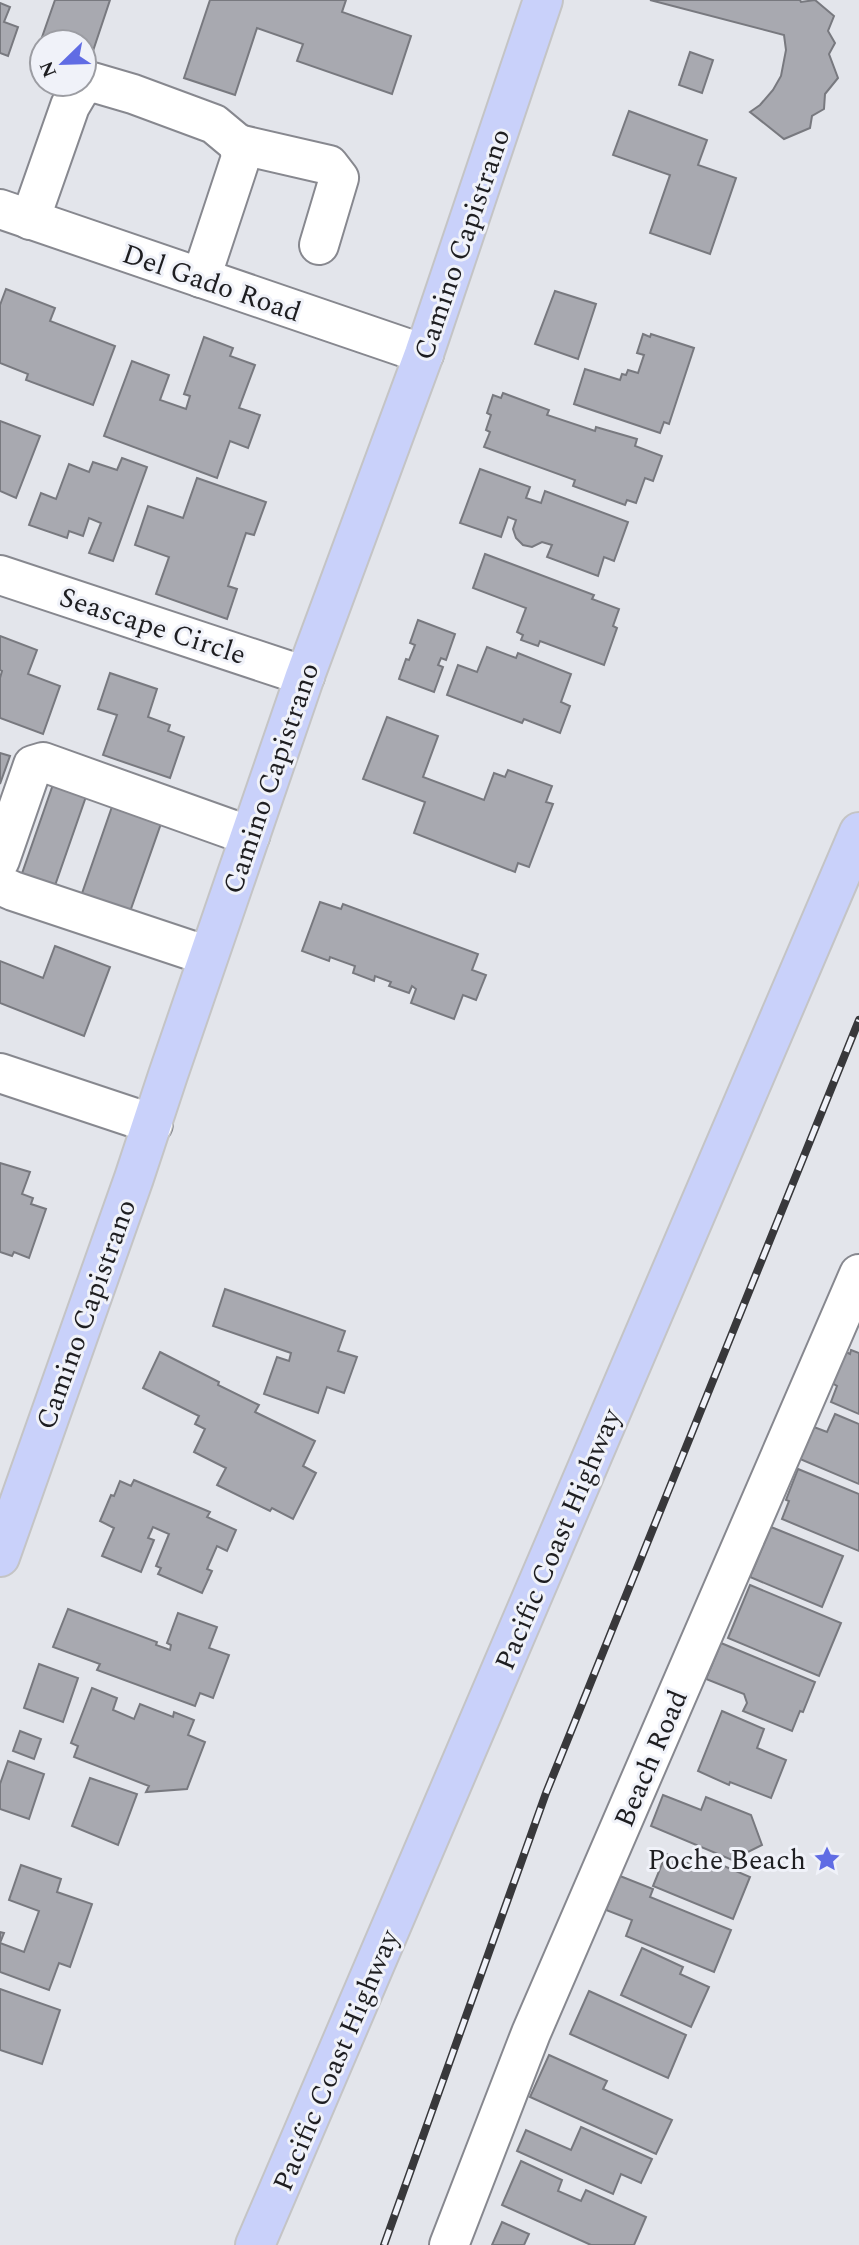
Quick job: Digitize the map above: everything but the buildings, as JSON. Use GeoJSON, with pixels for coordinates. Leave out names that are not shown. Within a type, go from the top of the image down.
{"type":"FeatureCollection","features":[{"type":"Feature","properties":{"kind":"main road","name":"Camino Capistrano"},"geometry":{"type":"LineString","coordinates":[[0,1557],[6,1514],[153,1124],[305,676],[424,354],[543,0]]}},
{"type":"Feature","properties":{"kind":"main road","name":"Pacific Coast Highway"},"geometry":{"type":"LineString","coordinates":[[255,2245],[859,832]]}},
{"type":"Feature","properties":{"kind":"street"},"geometry":{"type":"LineString","coordinates":[[15,214],[70,106],[80,89],[92,82],[214,124],[239,144],[329,165],[339,178],[319,245]]}},
{"type":"Feature","properties":{"kind":"street"},"geometry":{"type":"LineString","coordinates":[[201,278],[241,157],[239,144]]}},
{"type":"Feature","properties":{"kind":"street","name":"Del Gado Road"},"geometry":{"type":"LineString","coordinates":[[15,214],[424,354]]}},
{"type":"Feature","properties":{"kind":"street","name":"Seascape Circle"},"geometry":{"type":"LineString","coordinates":[[0,575],[305,676]]}},
{"type":"Feature","properties":{"kind":"street"},"geometry":{"type":"LineString","coordinates":[[0,860],[33,765],[43,762],[250,836]]}},
{"type":"Feature","properties":{"kind":"street"},"geometry":{"type":"LineString","coordinates":[[0,884],[13,891],[208,956]]}},
{"type":"Feature","properties":{"kind":"street"},"geometry":{"type":"LineString","coordinates":[[0,1073],[153,1124]]}},
{"type":"Feature","properties":{"kind":"street","name":"Beach Road"},"geometry":{"type":"LineString","coordinates":[[449,2245],[531,2033],[859,1274]]}},
{"type":"Feature","properties":{"kind":"railway"},"geometry":{"type":"LineString","coordinates":[[384,2245],[546,1793],[859,1020]]}},
{"type":"Feature","properties":{"kind":"place","name":"Poche Beach"},"geometry":{"type":"Point","coordinates":[827,1859]}}]}
